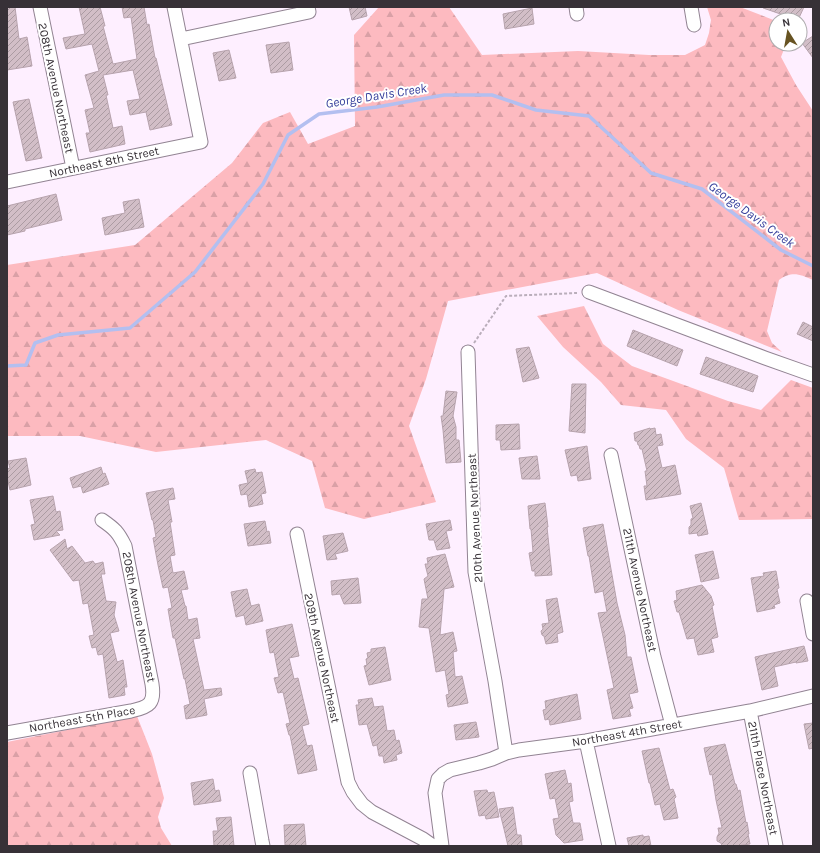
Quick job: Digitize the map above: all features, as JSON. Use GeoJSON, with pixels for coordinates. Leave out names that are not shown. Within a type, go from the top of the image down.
{"type":"FeatureCollection","features":[{"type":"Feature","properties":{"kind":"street","name":"208th Avenue Northeast"},"geometry":{"type":"LineString","coordinates":[[40,7],[73,168]]}},
{"type":"Feature","properties":{"kind":"street"},"geometry":{"type":"LineString","coordinates":[[174,7],[181,39],[308,10]]}},
{"type":"Feature","properties":{"kind":"street"},"geometry":{"type":"LineString","coordinates":[[690,7],[694,25]]}},
{"type":"Feature","properties":{"kind":"street","name":"Northeast 8th Street"},"geometry":{"type":"LineString","coordinates":[[7,182],[201,142],[181,39]]}},
{"type":"Feature","properties":{"kind":"street"},"geometry":{"type":"LineString","coordinates":[[589,292],[813,375]]}},
{"type":"Feature","properties":{"kind":"street","name":"210th Avenue Northeast"},"geometry":{"type":"LineString","coordinates":[[468,352],[476,572],[506,753]]}},
{"type":"Feature","properties":{"kind":"street","name":"211th Avenue Northeast"},"geometry":{"type":"LineString","coordinates":[[610,455],[654,657],[672,725]]}},
{"type":"Feature","properties":{"kind":"street","name":"208th Avenue Northeast"},"geometry":{"type":"LineString","coordinates":[[102,520],[114,529],[120,536],[125,546],[154,693],[153,699]]}},
{"type":"Feature","properties":{"kind":"street","name":"209th Avenue Northeast"},"geometry":{"type":"LineString","coordinates":[[297,534],[348,782],[362,804],[372,812],[423,839],[433,846]]}},
{"type":"Feature","properties":{"kind":"street"},"geometry":{"type":"LineString","coordinates":[[807,601],[813,634]]}},
{"type":"Feature","properties":{"kind":"street","name":"Northeast 4th Street"},"geometry":{"type":"LineString","coordinates":[[442,846],[435,793],[438,779],[450,770],[519,750],[586,741],[750,711],[813,696]]}},
{"type":"Feature","properties":{"kind":"street","name":"Northeast 5th Place"},"geometry":{"type":"LineString","coordinates":[[7,732],[131,711],[148,705],[153,699]]}},
{"type":"Feature","properties":{"kind":"street","name":"211th Place Northeast"},"geometry":{"type":"LineString","coordinates":[[750,711],[776,846]]}},
{"type":"Feature","properties":{"kind":"street"},"geometry":{"type":"LineString","coordinates":[[586,741],[609,846]]}},
{"type":"Feature","properties":{"kind":"street"},"geometry":{"type":"LineString","coordinates":[[250,773],[263,846]]}},
{"type":"Feature","properties":{"kind":"path"},"geometry":{"type":"LineString","coordinates":[[468,352],[506,296],[589,292]]}},
{"type":"Feature","properties":{"kind":"green space"},"geometry":{"type":"Polygon","coordinates":[[[379,7],[449,7],[482,55],[578,51],[649,55],[685,55],[705,45],[711,20],[707,7],[740,7],[768,18],[768,52],[783,52],[781,57],[796,85],[813,111],[813,280],[804,276],[792,274],[779,280],[767,331],[772,343],[782,352],[678,310],[597,273],[448,301],[426,379],[409,426],[436,502],[364,519],[325,508],[312,461],[266,440],[156,452],[80,436],[7,436],[7,265],[135,245],[232,163],[263,123],[290,112],[308,144],[355,126],[354,35],[379,7]]]}},
{"type":"Feature","properties":{"kind":"green space"},"geometry":{"type":"Polygon","coordinates":[[[584,306],[603,344],[632,366],[728,401],[761,410],[791,380],[813,388],[813,519],[739,520],[724,468],[686,439],[666,410],[621,405],[601,382],[563,347],[537,316],[584,306]]]}},
{"type":"Feature","properties":{"kind":"green space"},"geometry":{"type":"Polygon","coordinates":[[[137,716],[152,754],[164,798],[158,817],[161,828],[172,846],[7,846],[7,742],[137,716]]]}},
{"type":"Feature","properties":{"kind":"building"},"geometry":{"type":"Polygon","coordinates":[[[7,7],[15,7],[19,39],[27,37],[32,66],[7,70],[7,7]]]}},
{"type":"Feature","properties":{"kind":"building"},"geometry":{"type":"Polygon","coordinates":[[[79,7],[100,7],[105,26],[103,26],[113,64],[137,59],[131,17],[124,18],[122,7],[144,7],[147,25],[149,24],[155,58],[172,125],[150,130],[146,112],[130,115],[127,101],[140,99],[133,70],[103,75],[108,95],[106,95],[113,128],[122,126],[125,144],[90,152],[86,133],[90,133],[85,110],[94,108],[85,75],[99,71],[92,44],[66,49],[63,38],[85,34],[79,7]]]}},
{"type":"Feature","properties":{"kind":"building"},"geometry":{"type":"Polygon","coordinates":[[[349,7],[365,7],[367,16],[352,20],[349,7]]]}},
{"type":"Feature","properties":{"kind":"building"},"geometry":{"type":"Polygon","coordinates":[[[804,7],[802,12],[775,12],[763,8],[804,7]]]}},
{"type":"Feature","properties":{"kind":"building"},"geometry":{"type":"Polygon","coordinates":[[[532,8],[534,24],[505,29],[503,14],[532,8]]]}},
{"type":"Feature","properties":{"kind":"building"},"geometry":{"type":"Polygon","coordinates":[[[813,36],[813,58],[808,51],[808,39],[813,36]]]}},
{"type":"Feature","properties":{"kind":"building"},"geometry":{"type":"Polygon","coordinates":[[[289,42],[293,70],[271,73],[266,45],[289,42]]]}},
{"type":"Feature","properties":{"kind":"building"},"geometry":{"type":"Polygon","coordinates":[[[229,50],[236,78],[219,81],[213,53],[229,50]]]}},
{"type":"Feature","properties":{"kind":"building"},"geometry":{"type":"Polygon","coordinates":[[[29,99],[42,158],[26,161],[13,102],[29,99]]]}},
{"type":"Feature","properties":{"kind":"building"},"geometry":{"type":"Polygon","coordinates":[[[56,194],[62,220],[7,235],[7,206],[56,194]]]}},
{"type":"Feature","properties":{"kind":"building"},"geometry":{"type":"Polygon","coordinates":[[[139,199],[144,227],[105,235],[102,218],[125,213],[123,202],[139,199]]]}},
{"type":"Feature","properties":{"kind":"building"},"geometry":{"type":"Polygon","coordinates":[[[803,322],[813,327],[813,341],[797,334],[803,322]]]}},
{"type":"Feature","properties":{"kind":"building"},"geometry":{"type":"Polygon","coordinates":[[[633,330],[683,350],[677,366],[627,346],[633,330]]]}},
{"type":"Feature","properties":{"kind":"building"},"geometry":{"type":"Polygon","coordinates":[[[529,347],[539,378],[523,382],[516,349],[529,347]]]}},
{"type":"Feature","properties":{"kind":"building"},"geometry":{"type":"Polygon","coordinates":[[[706,357],[758,376],[753,392],[700,374],[706,357]]]}},
{"type":"Feature","properties":{"kind":"building"},"geometry":{"type":"Polygon","coordinates":[[[572,384],[586,384],[585,433],[569,431],[572,384]]]}},
{"type":"Feature","properties":{"kind":"building"},"geometry":{"type":"Polygon","coordinates":[[[446,391],[457,392],[453,416],[456,427],[456,440],[459,440],[461,462],[446,463],[441,416],[443,416],[446,391]]]}},
{"type":"Feature","properties":{"kind":"building"},"geometry":{"type":"Polygon","coordinates":[[[519,424],[520,449],[501,450],[500,440],[496,440],[496,425],[519,424]]]}},
{"type":"Feature","properties":{"kind":"building"},"geometry":{"type":"Polygon","coordinates":[[[655,428],[656,435],[661,434],[663,445],[657,446],[662,468],[675,465],[681,494],[646,500],[644,486],[647,486],[645,471],[647,471],[642,449],[640,449],[637,441],[635,441],[634,433],[655,428]]]}},
{"type":"Feature","properties":{"kind":"building"},"geometry":{"type":"Polygon","coordinates":[[[587,446],[591,479],[578,481],[577,475],[571,476],[565,450],[587,446]]]}},
{"type":"Feature","properties":{"kind":"building"},"geometry":{"type":"Polygon","coordinates":[[[537,456],[540,479],[522,479],[519,458],[537,456]]]}},
{"type":"Feature","properties":{"kind":"building"},"geometry":{"type":"Polygon","coordinates":[[[26,458],[31,485],[10,490],[7,477],[7,469],[10,468],[8,461],[26,458]]]}},
{"type":"Feature","properties":{"kind":"building"},"geometry":{"type":"Polygon","coordinates":[[[101,467],[109,484],[83,493],[81,486],[73,488],[70,478],[101,467]]]}},
{"type":"Feature","properties":{"kind":"building"},"geometry":{"type":"Polygon","coordinates":[[[255,469],[256,473],[262,472],[266,493],[261,494],[263,504],[249,507],[247,494],[241,495],[239,485],[248,483],[245,471],[255,469]]]}},
{"type":"Feature","properties":{"kind":"building"},"geometry":{"type":"Polygon","coordinates":[[[173,488],[175,499],[168,500],[175,555],[170,556],[173,573],[184,571],[188,589],[181,590],[186,606],[188,620],[197,618],[200,638],[193,639],[204,690],[221,688],[222,695],[204,699],[207,715],[186,719],[184,706],[190,704],[175,638],[173,638],[168,609],[172,608],[168,587],[163,588],[153,538],[156,537],[153,520],[146,493],[173,488]]]}},
{"type":"Feature","properties":{"kind":"building"},"geometry":{"type":"Polygon","coordinates":[[[53,496],[56,512],[60,511],[63,530],[56,531],[60,535],[34,540],[31,525],[35,524],[30,500],[53,496]]]}},
{"type":"Feature","properties":{"kind":"building"},"geometry":{"type":"Polygon","coordinates":[[[545,503],[552,575],[535,576],[535,571],[532,571],[529,553],[533,552],[528,506],[545,503]]]}},
{"type":"Feature","properties":{"kind":"building"},"geometry":{"type":"Polygon","coordinates":[[[701,503],[708,534],[698,536],[697,533],[689,534],[691,519],[693,518],[690,506],[701,503]]]}},
{"type":"Feature","properties":{"kind":"building"},"geometry":{"type":"Polygon","coordinates":[[[450,520],[452,530],[446,531],[450,548],[437,550],[434,540],[429,540],[426,524],[450,520]]]}},
{"type":"Feature","properties":{"kind":"building"},"geometry":{"type":"Polygon","coordinates":[[[265,521],[267,532],[269,531],[271,543],[248,546],[244,524],[265,521]]]}},
{"type":"Feature","properties":{"kind":"building"},"geometry":{"type":"Polygon","coordinates":[[[603,524],[617,603],[625,635],[627,657],[631,657],[638,692],[629,694],[633,708],[629,709],[631,716],[613,719],[607,690],[614,688],[598,613],[607,612],[603,591],[595,593],[583,528],[603,524]]]}},
{"type":"Feature","properties":{"kind":"building"},"geometry":{"type":"Polygon","coordinates":[[[343,533],[348,551],[335,554],[337,559],[327,560],[323,536],[343,533]]]}},
{"type":"Feature","properties":{"kind":"building"},"geometry":{"type":"Polygon","coordinates":[[[65,539],[67,549],[72,546],[85,563],[93,561],[95,564],[103,562],[105,574],[101,574],[106,601],[116,602],[114,615],[119,631],[110,633],[117,662],[123,660],[127,687],[124,687],[125,695],[109,698],[103,654],[98,655],[96,647],[92,648],[89,636],[94,635],[88,603],[83,604],[79,580],[73,581],[50,550],[65,539]]]}},
{"type":"Feature","properties":{"kind":"building"},"geometry":{"type":"Polygon","coordinates":[[[713,551],[719,578],[701,582],[695,555],[713,551]]]}},
{"type":"Feature","properties":{"kind":"building"},"geometry":{"type":"Polygon","coordinates":[[[445,554],[454,587],[444,589],[440,635],[453,632],[457,651],[453,652],[455,677],[462,676],[468,703],[448,707],[446,695],[449,694],[445,670],[436,672],[429,628],[419,627],[422,599],[428,599],[424,579],[428,576],[425,564],[428,564],[427,558],[445,554]]]}},
{"type":"Feature","properties":{"kind":"building"},"geometry":{"type":"Polygon","coordinates":[[[776,571],[779,588],[777,589],[780,603],[774,605],[775,608],[757,612],[751,578],[764,576],[763,573],[776,571]]]}},
{"type":"Feature","properties":{"kind":"building"},"geometry":{"type":"Polygon","coordinates":[[[358,578],[361,603],[344,604],[340,594],[332,595],[331,581],[358,578]]]}},
{"type":"Feature","properties":{"kind":"building"},"geometry":{"type":"Polygon","coordinates":[[[702,585],[711,596],[714,605],[712,606],[718,637],[711,639],[714,652],[698,655],[694,638],[687,639],[674,601],[677,600],[676,591],[702,585]]]}},
{"type":"Feature","properties":{"kind":"building"},"geometry":{"type":"Polygon","coordinates":[[[247,589],[251,606],[259,604],[263,621],[246,625],[244,615],[236,617],[231,592],[247,589]]]}},
{"type":"Feature","properties":{"kind":"building"},"geometry":{"type":"Polygon","coordinates":[[[557,598],[563,632],[557,634],[558,642],[546,644],[541,631],[543,629],[542,624],[549,623],[546,600],[557,598]]]}},
{"type":"Feature","properties":{"kind":"building"},"geometry":{"type":"Polygon","coordinates":[[[292,624],[299,656],[289,658],[294,679],[298,678],[309,724],[302,726],[307,746],[312,745],[317,770],[298,774],[290,735],[286,724],[290,723],[283,692],[278,693],[274,678],[279,677],[274,652],[270,653],[266,630],[292,624]]]}},
{"type":"Feature","properties":{"kind":"building"},"geometry":{"type":"Polygon","coordinates":[[[804,646],[808,661],[774,667],[778,686],[762,690],[755,657],[804,646]]]}},
{"type":"Feature","properties":{"kind":"building"},"geometry":{"type":"Polygon","coordinates":[[[385,647],[391,680],[369,685],[364,666],[367,665],[367,653],[371,652],[371,649],[385,647]]]}},
{"type":"Feature","properties":{"kind":"building"},"geometry":{"type":"Polygon","coordinates":[[[577,694],[581,719],[550,725],[549,719],[545,720],[543,710],[546,709],[545,701],[577,694]]]}},
{"type":"Feature","properties":{"kind":"building"},"geometry":{"type":"Polygon","coordinates":[[[372,698],[374,707],[383,706],[387,731],[394,730],[396,741],[399,740],[402,753],[396,755],[397,760],[384,763],[383,756],[379,756],[377,745],[373,746],[367,724],[359,725],[356,705],[359,705],[358,700],[372,698]]]}},
{"type":"Feature","properties":{"kind":"building"},"geometry":{"type":"Polygon","coordinates":[[[476,722],[479,737],[456,740],[454,725],[476,722]]]}},
{"type":"Feature","properties":{"kind":"building"},"geometry":{"type":"Polygon","coordinates":[[[813,723],[813,748],[809,749],[804,724],[813,723]]]}},
{"type":"Feature","properties":{"kind":"building"},"geometry":{"type":"Polygon","coordinates":[[[725,744],[735,784],[738,791],[740,790],[750,844],[722,846],[721,843],[717,841],[719,833],[718,828],[722,828],[712,774],[710,775],[704,748],[725,744]]]}},
{"type":"Feature","properties":{"kind":"building"},"geometry":{"type":"Polygon","coordinates":[[[659,748],[670,790],[673,789],[676,797],[674,799],[678,818],[664,820],[660,804],[655,805],[649,783],[642,751],[659,748]]]}},
{"type":"Feature","properties":{"kind":"building"},"geometry":{"type":"Polygon","coordinates":[[[565,770],[568,784],[571,783],[573,801],[569,802],[573,823],[580,823],[583,840],[564,843],[556,835],[553,819],[559,818],[555,798],[550,799],[545,774],[565,770]]]}},
{"type":"Feature","properties":{"kind":"building"},"geometry":{"type":"Polygon","coordinates":[[[213,779],[215,791],[219,790],[221,801],[194,805],[191,783],[213,779]]]}},
{"type":"Feature","properties":{"kind":"building"},"geometry":{"type":"Polygon","coordinates":[[[487,790],[488,793],[494,792],[499,817],[486,819],[485,815],[479,816],[474,791],[487,790]]]}},
{"type":"Feature","properties":{"kind":"building"},"geometry":{"type":"Polygon","coordinates":[[[513,807],[517,835],[521,835],[522,846],[508,846],[499,809],[513,807]]]}},
{"type":"Feature","properties":{"kind":"building"},"geometry":{"type":"Polygon","coordinates":[[[231,817],[234,846],[214,846],[213,831],[218,831],[216,818],[231,817]]]}},
{"type":"Feature","properties":{"kind":"building"},"geometry":{"type":"Polygon","coordinates":[[[304,824],[306,846],[285,845],[284,825],[304,824]]]}},
{"type":"Feature","properties":{"kind":"building"},"geometry":{"type":"Polygon","coordinates":[[[643,835],[643,837],[649,836],[651,846],[629,846],[627,838],[643,835]]]}},
{"type":"Feature","properties":{"kind":"waterway","name":"George Davis Creek"},"geometry":{"type":"LineString","coordinates":[[7,366],[26,365],[35,343],[58,335],[130,328],[195,272],[263,184],[288,135],[319,114],[377,107],[444,95],[492,95],[536,110],[589,116],[651,173],[702,189],[781,250],[813,266]]}}]}
